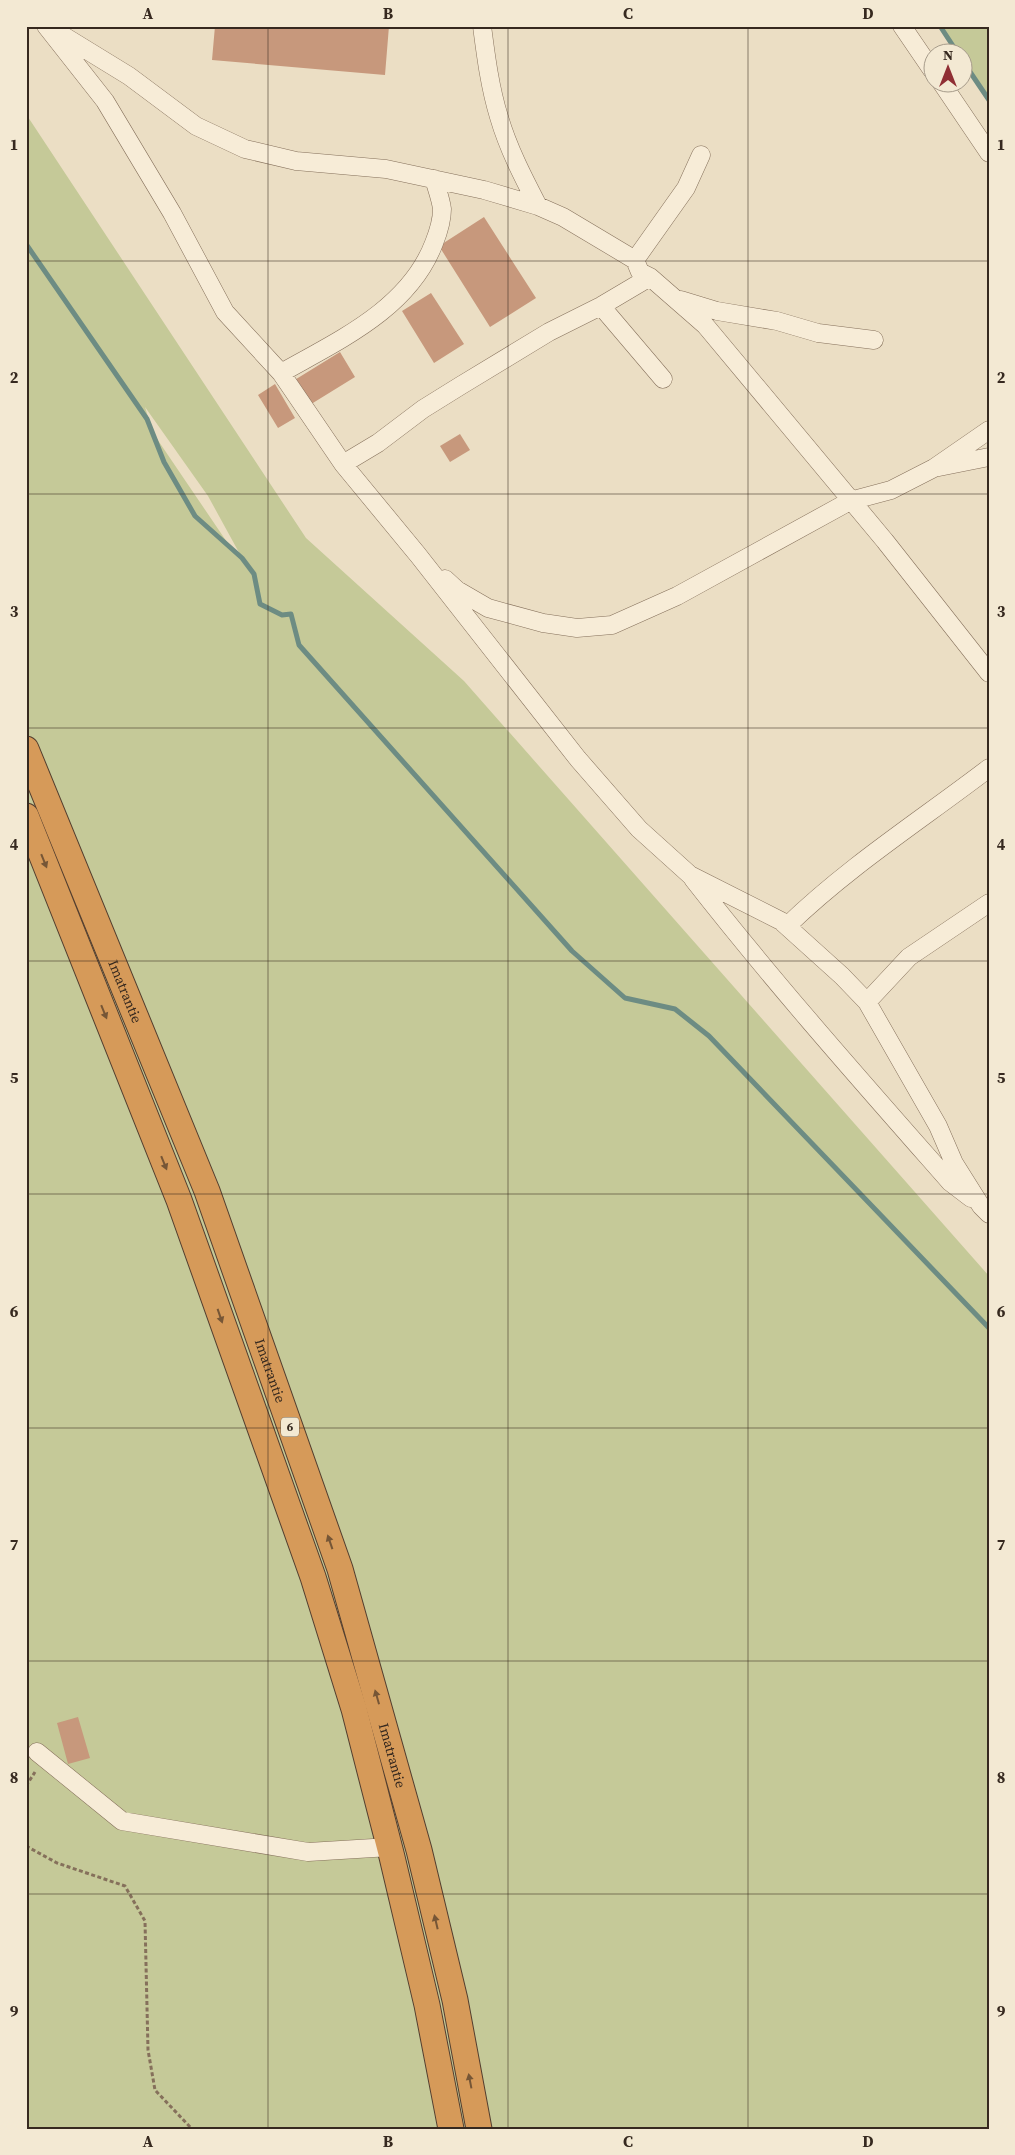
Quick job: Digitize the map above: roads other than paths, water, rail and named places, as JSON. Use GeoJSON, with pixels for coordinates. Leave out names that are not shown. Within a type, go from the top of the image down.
{"type":"FeatureCollection","features":[{"type":"Feature","properties":{"kind":"highway","name":"Imatrantie"},"geometry":{"type":"LineString","coordinates":[[26,749],[207,1191],[340,1570],[420,1850],[455,2000],[479,2129]]}},
{"type":"Feature","properties":{"kind":"highway","name":"Imatrantie"},"geometry":{"type":"LineString","coordinates":[[26,816],[179,1200],[312,1577],[354,1709],[390,1847],[427,2005],[450,2129]]}},
{"type":"Feature","properties":{"kind":"lane"},"geometry":{"type":"LineString","coordinates":[[47,26],[129,76],[196,126],[245,149],[296,161],[386,169],[484,190],[538,206],[563,217],[635,260],[640,272],[676,299],[705,326],[885,541],[989,672]]}},
{"type":"Feature","properties":{"kind":"lane"},"geometry":{"type":"LineString","coordinates":[[47,26],[105,101],[172,213],[225,312],[281,373],[343,464],[418,555],[578,760],[639,829],[690,875],[738,937],[950,1182],[985,1210]]}},
{"type":"Feature","properties":{"kind":"lane"},"geometry":{"type":"LineString","coordinates":[[482,26],[489,73],[499,118],[519,169],[538,206]]}},
{"type":"Feature","properties":{"kind":"lane"},"geometry":{"type":"LineString","coordinates":[[902,26],[922,55]]}},
{"type":"Feature","properties":{"kind":"lane"},"geometry":{"type":"LineString","coordinates":[[948,92],[989,153]]}},
{"type":"Feature","properties":{"kind":"lane"},"geometry":{"type":"LineString","coordinates":[[635,260],[686,188],[701,155]]}},
{"type":"Feature","properties":{"kind":"lane"},"geometry":{"type":"LineString","coordinates":[[281,373],[385,310],[406,289],[427,262],[438,233],[442,209],[434,179]]}},
{"type":"Feature","properties":{"kind":"lane"},"geometry":{"type":"LineString","coordinates":[[343,464],[378,443],[423,409],[549,332],[601,306],[650,278]]}},
{"type":"Feature","properties":{"kind":"lane"},"geometry":{"type":"LineString","coordinates":[[676,299],[717,311],[777,321],[818,333],[874,340]]}},
{"type":"Feature","properties":{"kind":"lane"},"geometry":{"type":"LineString","coordinates":[[601,306],[663,379]]}},
{"type":"Feature","properties":{"kind":"lane"},"geometry":{"type":"LineString","coordinates":[[418,555],[457,590],[488,608],[543,624],[577,628],[612,625],[677,596],[850,501],[891,490],[934,468],[989,430]]}},
{"type":"Feature","properties":{"kind":"lane"},"geometry":{"type":"LineString","coordinates":[[934,468],[989,457]]}},
{"type":"Feature","properties":{"kind":"lane"},"geometry":{"type":"LineString","coordinates":[[787,926],[822,893],[856,865],[989,768]]}},
{"type":"Feature","properties":{"kind":"lane"},"geometry":{"type":"LineString","coordinates":[[690,875],[787,926],[842,976],[867,1002],[938,1126],[954,1163],[985,1210]]}},
{"type":"Feature","properties":{"kind":"lane"},"geometry":{"type":"LineString","coordinates":[[867,1002],[909,957],[989,903]]}},
{"type":"Feature","properties":{"kind":"lane"},"geometry":{"type":"LineString","coordinates":[[37,1752],[122,1821],[308,1852],[390,1847]]}},
{"type":"Feature","properties":{"kind":"waterway"},"geometry":{"type":"LineString","coordinates":[[940,26],[950,42]]}},
{"type":"Feature","properties":{"kind":"waterway"},"geometry":{"type":"LineString","coordinates":[[972,75],[989,100]]}},
{"type":"Feature","properties":{"kind":"waterway"},"geometry":{"type":"LineString","coordinates":[[26,244],[147,419],[164,462],[195,516],[242,558],[254,574],[260,604],[282,615],[291,614],[299,645],[572,951],[625,998],[675,1009],[709,1036],[989,1328]]}}]}
